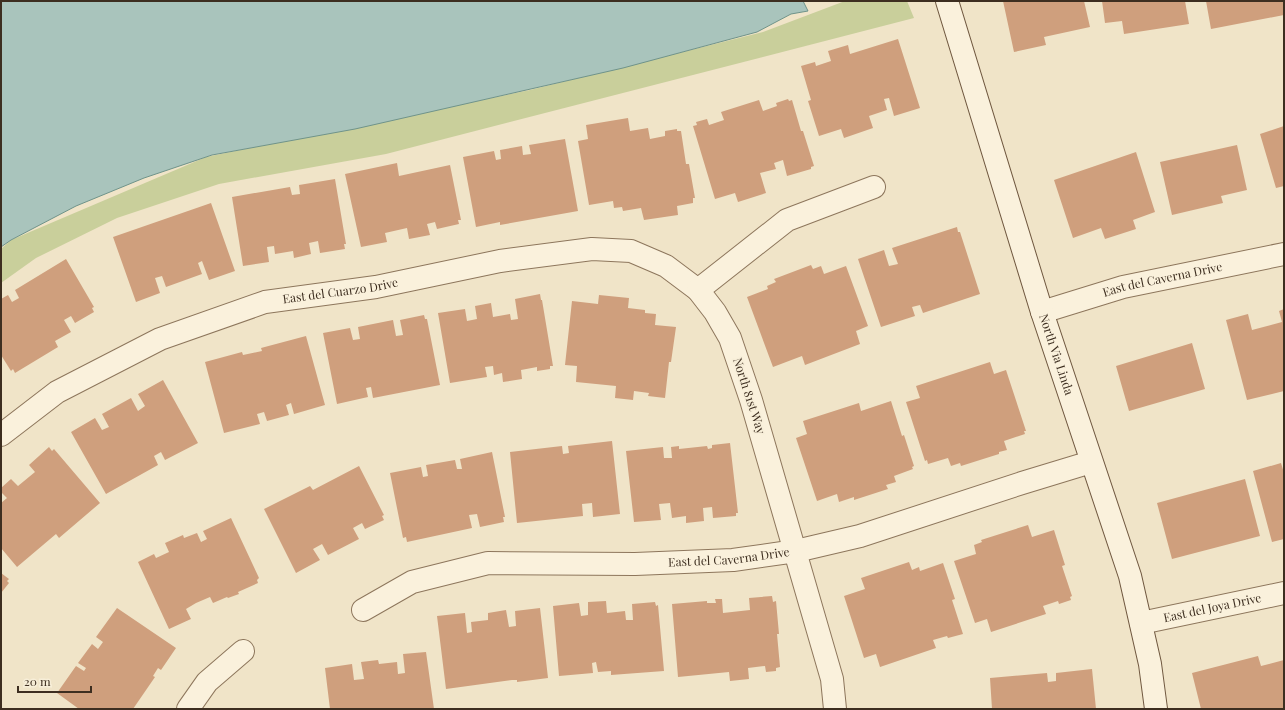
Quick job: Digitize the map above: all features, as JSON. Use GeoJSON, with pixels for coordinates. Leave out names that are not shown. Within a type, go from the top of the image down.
{"type":"FeatureCollection","features":[{"type":"Feature","properties":{"kind":"street","name":"North Via Linda"},"geometry":{"type":"LineString","coordinates":[[947,1],[1042,312],[1130,576],[1150,664],[1156,709]]}},
{"type":"Feature","properties":{"kind":"street"},"geometry":{"type":"LineString","coordinates":[[698,290],[787,220],[874,187]]}},
{"type":"Feature","properties":{"kind":"street","name":"East del Cuarzo Drive"},"geometry":{"type":"LineString","coordinates":[[1,435],[57,392],[160,339],[266,302],[376,287],[500,261],[592,249],[632,251],[666,266],[698,290]]}},
{"type":"Feature","properties":{"kind":"street","name":"East del Caverna Drive"},"geometry":{"type":"LineString","coordinates":[[1042,312],[1123,287],[1284,254]]}},
{"type":"Feature","properties":{"kind":"street","name":"North 81st Way"},"geometry":{"type":"LineString","coordinates":[[698,290],[715,312],[730,338],[751,400],[832,679],[835,709]]}},
{"type":"Feature","properties":{"kind":"street","name":"East del Caverna Drive"},"geometry":{"type":"LineString","coordinates":[[363,610],[412,582],[488,563],[635,564],[726,561],[796,551],[860,536],[1022,483],[1092,462]]}},
{"type":"Feature","properties":{"kind":"street","name":"East del Joya Drive"},"geometry":{"type":"LineString","coordinates":[[1141,623],[1284,593]]}},
{"type":"Feature","properties":{"kind":"street"},"geometry":{"type":"LineString","coordinates":[[188,709],[207,682],[243,651]]}},
{"type":"Feature","properties":{"kind":"green space"},"geometry":{"type":"Polygon","coordinates":[[[845,1],[907,1],[914,18],[386,154],[219,184],[117,218],[36,258],[1,283],[1,249],[11,240],[206,157],[530,90],[763,32],[845,1]]]}},
{"type":"Feature","properties":{"kind":"water"},"geometry":{"type":"Polygon","coordinates":[[[1,1],[803,1],[808,11],[791,14],[757,32],[623,68],[355,129],[212,155],[144,178],[76,206],[11,240],[1,247],[1,1]]]}},
{"type":"Feature","properties":{"kind":"building"},"geometry":{"type":"Polygon","coordinates":[[[1003,1],[1084,1],[1090,27],[1044,37],[1046,45],[1014,52],[1003,1]]]}},
{"type":"Feature","properties":{"kind":"building"},"geometry":{"type":"Polygon","coordinates":[[[1102,1],[1185,1],[1189,24],[1124,34],[1122,21],[1105,23],[1102,1]]]}},
{"type":"Feature","properties":{"kind":"building"},"geometry":{"type":"Polygon","coordinates":[[[1206,1],[1284,1],[1284,15],[1211,29],[1206,1]]]}},
{"type":"Feature","properties":{"kind":"building"},"geometry":{"type":"Polygon","coordinates":[[[898,39],[920,108],[894,116],[889,98],[884,99],[887,110],[869,116],[873,128],[844,138],[841,129],[819,136],[808,101],[811,100],[801,66],[815,62],[816,66],[831,61],[828,51],[848,45],[850,54],[898,39]]]}},
{"type":"Feature","properties":{"kind":"building"},"geometry":{"type":"Polygon","coordinates":[[[788,99],[789,101],[792,100],[801,131],[803,131],[814,166],[811,167],[811,169],[787,176],[783,160],[774,163],[776,169],[760,173],[766,193],[738,202],[735,193],[715,199],[693,126],[697,125],[696,122],[707,119],[709,125],[724,120],[721,112],[759,100],[763,111],[777,106],[776,103],[788,99]]]}},
{"type":"Feature","properties":{"kind":"building"},"geometry":{"type":"Polygon","coordinates":[[[628,118],[630,131],[648,128],[650,139],[665,136],[665,131],[677,129],[677,131],[681,131],[686,164],[689,164],[695,198],[693,198],[693,203],[677,206],[678,215],[644,220],[641,208],[623,211],[622,207],[614,208],[613,201],[589,205],[578,141],[588,139],[586,125],[628,118]]]}},
{"type":"Feature","properties":{"kind":"building"},"geometry":{"type":"Polygon","coordinates":[[[1284,126],[1284,186],[1276,188],[1260,134],[1284,126]]]}},
{"type":"Feature","properties":{"kind":"building"},"geometry":{"type":"Polygon","coordinates":[[[565,139],[578,211],[500,225],[500,222],[476,227],[463,157],[494,151],[496,160],[501,159],[500,150],[522,146],[523,155],[531,154],[529,145],[565,139]]]}},
{"type":"Feature","properties":{"kind":"building"},"geometry":{"type":"Polygon","coordinates":[[[1237,145],[1247,190],[1221,196],[1223,203],[1172,215],[1160,162],[1237,145]]]}},
{"type":"Feature","properties":{"kind":"building"},"geometry":{"type":"Polygon","coordinates":[[[1136,152],[1155,212],[1133,220],[1136,229],[1105,239],[1101,228],[1073,238],[1054,180],[1136,152]]]}},
{"type":"Feature","properties":{"kind":"building"},"geometry":{"type":"Polygon","coordinates":[[[397,163],[399,176],[450,165],[461,220],[458,220],[459,224],[437,229],[435,222],[427,224],[430,235],[409,239],[407,228],[385,233],[387,242],[361,247],[345,174],[397,163]]]}},
{"type":"Feature","properties":{"kind":"building"},"geometry":{"type":"Polygon","coordinates":[[[335,179],[346,244],[344,244],[345,249],[320,253],[318,241],[309,243],[311,254],[294,258],[293,251],[275,254],[274,246],[267,247],[269,262],[243,266],[232,197],[290,187],[292,195],[300,194],[299,185],[335,179]]]}},
{"type":"Feature","properties":{"kind":"building"},"geometry":{"type":"Polygon","coordinates":[[[211,203],[235,271],[209,280],[202,261],[198,263],[202,274],[166,287],[162,276],[155,278],[160,293],[136,302],[113,237],[211,203]]]}},
{"type":"Feature","properties":{"kind":"building"},"geometry":{"type":"Polygon","coordinates":[[[957,227],[958,232],[960,232],[980,294],[923,313],[920,305],[912,307],[915,316],[881,327],[858,259],[884,250],[889,266],[898,264],[892,248],[957,227]]]}},
{"type":"Feature","properties":{"kind":"building"},"geometry":{"type":"Polygon","coordinates":[[[66,259],[94,307],[92,308],[94,312],[75,323],[71,316],[64,320],[71,332],[55,341],[58,347],[15,373],[13,369],[11,371],[1,355],[1,299],[8,295],[12,302],[19,298],[15,290],[66,259]]]}},
{"type":"Feature","properties":{"kind":"building"},"geometry":{"type":"Polygon","coordinates":[[[811,265],[813,269],[821,266],[824,274],[846,266],[868,326],[856,331],[860,344],[805,365],[802,356],[773,367],[747,297],[768,289],[767,286],[776,282],[774,279],[811,265]]]}},
{"type":"Feature","properties":{"kind":"building"},"geometry":{"type":"Polygon","coordinates":[[[540,294],[553,366],[550,366],[550,369],[537,371],[537,367],[521,370],[522,379],[503,382],[502,373],[494,375],[493,366],[485,367],[487,377],[450,383],[438,313],[465,309],[467,321],[477,319],[475,306],[491,303],[493,317],[510,314],[511,320],[518,319],[515,299],[540,294]]]}},
{"type":"Feature","properties":{"kind":"building"},"geometry":{"type":"Polygon","coordinates":[[[599,295],[629,298],[628,308],[645,310],[645,313],[656,314],[655,325],[676,327],[671,362],[669,362],[665,398],[648,396],[649,393],[634,391],[633,400],[615,398],[616,386],[576,382],[577,366],[565,365],[572,301],[598,304],[599,295]]]}},
{"type":"Feature","properties":{"kind":"building"},"geometry":{"type":"Polygon","coordinates":[[[1284,309],[1284,391],[1247,400],[1226,320],[1248,314],[1252,330],[1282,322],[1279,311],[1284,309]]]}},
{"type":"Feature","properties":{"kind":"building"},"geometry":{"type":"Polygon","coordinates":[[[424,315],[425,319],[427,319],[440,385],[373,398],[371,387],[366,388],[368,397],[337,404],[323,333],[350,328],[353,340],[360,339],[358,327],[393,320],[396,336],[403,335],[400,320],[424,315]]]}},
{"type":"Feature","properties":{"kind":"building"},"geometry":{"type":"Polygon","coordinates":[[[306,336],[325,405],[294,414],[291,403],[286,405],[289,415],[267,421],[264,412],[257,414],[260,424],[224,433],[205,362],[242,352],[243,355],[262,351],[261,348],[306,336]]]}},
{"type":"Feature","properties":{"kind":"building"},"geometry":{"type":"Polygon","coordinates":[[[1192,343],[1205,389],[1129,411],[1116,366],[1192,343]]]}},
{"type":"Feature","properties":{"kind":"building"},"geometry":{"type":"Polygon","coordinates":[[[990,362],[994,374],[1006,370],[1026,431],[1024,431],[1025,434],[1004,441],[1007,450],[999,452],[999,454],[961,466],[960,463],[951,466],[948,458],[928,464],[927,460],[925,461],[906,402],[920,398],[916,386],[990,362]]]}},
{"type":"Feature","properties":{"kind":"building"},"geometry":{"type":"Polygon","coordinates":[[[163,380],[198,443],[165,460],[161,452],[154,456],[158,465],[106,494],[71,432],[95,418],[102,430],[109,427],[102,414],[131,398],[138,411],[145,406],[138,394],[163,380]]]}},
{"type":"Feature","properties":{"kind":"building"},"geometry":{"type":"Polygon","coordinates":[[[891,401],[902,436],[904,435],[914,466],[912,467],[913,469],[894,476],[896,482],[886,485],[888,489],[854,500],[854,497],[839,502],[837,494],[817,501],[796,438],[807,434],[803,421],[859,403],[861,411],[891,401]]]}},
{"type":"Feature","properties":{"kind":"building"},"geometry":{"type":"Polygon","coordinates":[[[612,441],[620,514],[593,517],[592,503],[582,504],[583,516],[517,523],[510,452],[562,446],[563,454],[569,453],[568,446],[612,441]]]}},
{"type":"Feature","properties":{"kind":"building"},"geometry":{"type":"Polygon","coordinates":[[[730,443],[738,513],[736,513],[736,516],[713,518],[712,507],[703,508],[704,521],[686,523],[686,516],[672,518],[670,503],[659,504],[661,520],[634,522],[626,451],[663,447],[664,458],[672,458],[671,447],[679,446],[679,449],[707,446],[708,449],[712,448],[712,445],[730,443]]]}},
{"type":"Feature","properties":{"kind":"building"},"geometry":{"type":"Polygon","coordinates":[[[49,447],[52,451],[54,449],[100,503],[59,538],[56,534],[17,567],[1,548],[1,503],[7,498],[1,492],[1,488],[11,479],[18,486],[35,472],[29,465],[49,447]]]}},
{"type":"Feature","properties":{"kind":"building"},"geometry":{"type":"Polygon","coordinates":[[[492,452],[505,517],[503,517],[504,522],[480,527],[477,514],[469,515],[472,528],[407,542],[406,537],[403,538],[390,473],[421,467],[423,477],[428,476],[426,465],[455,460],[457,469],[462,469],[460,459],[492,452]]]}},
{"type":"Feature","properties":{"kind":"building"},"geometry":{"type":"Polygon","coordinates":[[[1281,463],[1284,473],[1284,539],[1272,542],[1253,471],[1281,463]]]}},
{"type":"Feature","properties":{"kind":"building"},"geometry":{"type":"Polygon","coordinates":[[[359,466],[384,515],[382,516],[384,520],[365,529],[362,523],[353,528],[359,539],[328,555],[322,544],[313,549],[320,560],[296,573],[264,509],[310,486],[313,490],[359,466]]]}},
{"type":"Feature","properties":{"kind":"building"},"geometry":{"type":"Polygon","coordinates":[[[1245,479],[1260,536],[1172,559],[1157,503],[1245,479]]]}},
{"type":"Feature","properties":{"kind":"building"},"geometry":{"type":"Polygon","coordinates":[[[231,518],[259,578],[257,580],[258,583],[238,592],[239,594],[213,603],[210,597],[196,603],[186,609],[191,619],[169,629],[138,562],[154,554],[156,558],[169,552],[165,543],[183,535],[184,538],[197,533],[201,542],[207,539],[203,531],[231,518]]]}},
{"type":"Feature","properties":{"kind":"building"},"geometry":{"type":"Polygon","coordinates":[[[1028,525],[1032,537],[1054,530],[1065,565],[1062,566],[1072,596],[1070,597],[1071,600],[1059,604],[1058,601],[1043,606],[1046,614],[991,632],[987,619],[975,623],[954,561],[976,554],[974,545],[982,542],[981,540],[1028,525]]]}},
{"type":"Feature","properties":{"kind":"building"},"geometry":{"type":"Polygon","coordinates":[[[909,562],[912,570],[919,567],[920,571],[943,563],[955,599],[952,600],[963,634],[933,640],[936,648],[880,667],[876,654],[864,658],[844,596],[865,589],[861,578],[909,562]]]}},
{"type":"Feature","properties":{"kind":"building"},"geometry":{"type":"Polygon","coordinates":[[[1,573],[9,579],[7,581],[9,583],[1,593],[1,573]]]}},
{"type":"Feature","properties":{"kind":"building"},"geometry":{"type":"Polygon","coordinates":[[[772,596],[773,602],[776,601],[779,634],[777,634],[780,667],[776,668],[776,671],[766,672],[765,666],[748,668],[749,679],[730,681],[729,672],[678,677],[672,604],[707,601],[707,603],[716,603],[715,599],[722,599],[723,613],[750,610],[749,598],[772,596]]]}},
{"type":"Feature","properties":{"kind":"building"},"geometry":{"type":"Polygon","coordinates":[[[606,601],[607,613],[625,611],[626,620],[633,620],[632,604],[655,602],[656,606],[658,605],[664,671],[611,675],[611,671],[598,672],[596,662],[592,663],[593,673],[559,676],[553,606],[579,603],[581,616],[588,615],[588,602],[606,601]]]}},
{"type":"Feature","properties":{"kind":"building"},"geometry":{"type":"Polygon","coordinates":[[[117,608],[176,648],[161,670],[158,668],[153,676],[155,677],[133,709],[79,709],[57,693],[76,666],[84,671],[86,668],[78,663],[92,644],[98,649],[103,642],[96,637],[117,608]]]}},
{"type":"Feature","properties":{"kind":"building"},"geometry":{"type":"Polygon","coordinates":[[[540,608],[548,678],[517,682],[517,680],[512,680],[446,689],[437,616],[465,613],[467,633],[472,632],[471,622],[488,620],[488,613],[506,610],[509,627],[516,626],[515,611],[540,608]]]}},
{"type":"Feature","properties":{"kind":"building"},"geometry":{"type":"Polygon","coordinates":[[[426,652],[434,709],[330,709],[325,668],[352,664],[354,680],[364,679],[361,662],[378,660],[379,664],[397,662],[398,674],[405,673],[403,654],[426,652]]]}},
{"type":"Feature","properties":{"kind":"building"},"geometry":{"type":"Polygon","coordinates":[[[1258,656],[1261,666],[1284,660],[1284,708],[1201,709],[1192,673],[1258,656]]]}},
{"type":"Feature","properties":{"kind":"building"},"geometry":{"type":"Polygon","coordinates":[[[1092,669],[1096,709],[992,709],[990,678],[1047,673],[1048,682],[1056,681],[1056,673],[1092,669]]]}}]}
